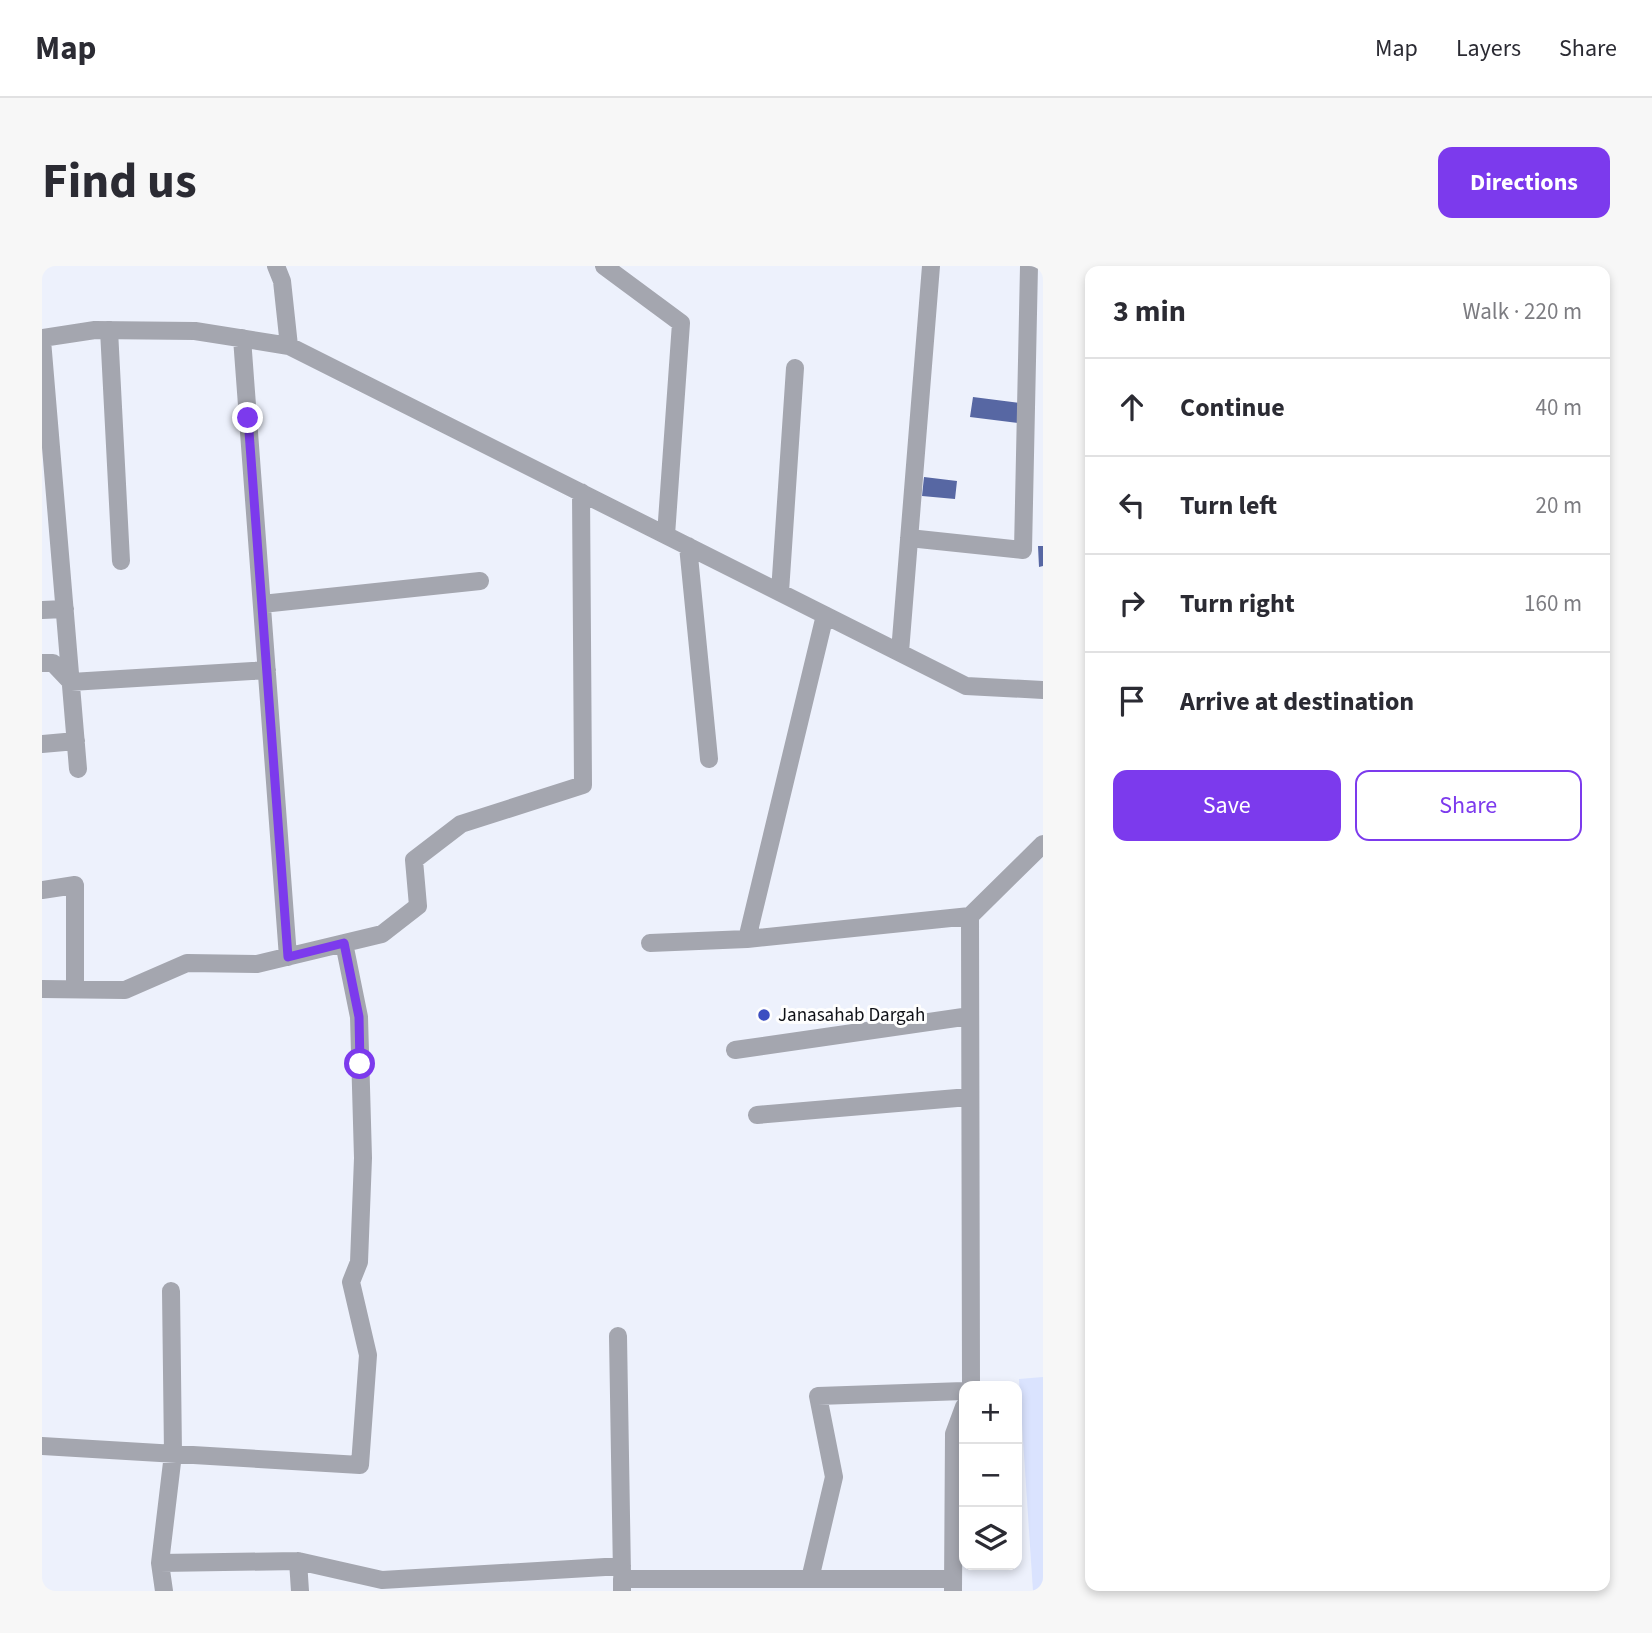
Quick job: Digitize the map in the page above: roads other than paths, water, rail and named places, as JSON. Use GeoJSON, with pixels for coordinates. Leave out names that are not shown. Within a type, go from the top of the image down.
{"type":"FeatureCollection","features":[{"type":"Feature","properties":{"kind":"street"},"geometry":{"type":"LineString","coordinates":[[276,266],[282,281],[289,346]]}},
{"type":"Feature","properties":{"kind":"street"},"geometry":{"type":"LineString","coordinates":[[604,266],[681,323],[666,535]]}},
{"type":"Feature","properties":{"kind":"street"},"geometry":{"type":"LineString","coordinates":[[900,652],[931,266]]}},
{"type":"Feature","properties":{"kind":"street"},"geometry":{"type":"LineString","coordinates":[[909,538],[1023,550],[1030,266]]}},
{"type":"Feature","properties":{"kind":"street"},"geometry":{"type":"LineString","coordinates":[[78,769],[42,339],[95,330],[195,331],[289,346],[966,685],[1043,690]]}},
{"type":"Feature","properties":{"kind":"street"},"geometry":{"type":"LineString","coordinates":[[110,330],[121,561]]}},
{"type":"Feature","properties":{"kind":"street"},"geometry":{"type":"LineString","coordinates":[[242,338],[288,957]]}},
{"type":"Feature","properties":{"kind":"street"},"geometry":{"type":"LineString","coordinates":[[780,592],[795,368]]}},
{"type":"Feature","properties":{"kind":"street"},"geometry":{"type":"LineString","coordinates":[[42,989],[125,990],[187,963],[257,964],[382,934],[418,906],[414,860],[461,824],[583,785],[581,492]]}},
{"type":"Feature","properties":{"kind":"street"},"geometry":{"type":"LineString","coordinates":[[688,546],[709,759]]}},
{"type":"Feature","properties":{"kind":"street"},"geometry":{"type":"LineString","coordinates":[[262,604],[480,581]]}},
{"type":"Feature","properties":{"kind":"street"},"geometry":{"type":"LineString","coordinates":[[42,610],[65,609]]}},
{"type":"Feature","properties":{"kind":"street"},"geometry":{"type":"LineString","coordinates":[[747,939],[825,615]]}},
{"type":"Feature","properties":{"kind":"street"},"geometry":{"type":"LineString","coordinates":[[42,663],[53,663],[71,682]]}},
{"type":"Feature","properties":{"kind":"street"},"geometry":{"type":"LineString","coordinates":[[71,682],[267,670]]}},
{"type":"Feature","properties":{"kind":"street"},"geometry":{"type":"LineString","coordinates":[[42,744],[76,741]]}},
{"type":"Feature","properties":{"kind":"street"},"geometry":{"type":"LineString","coordinates":[[650,943],[747,939],[970,916],[1043,844]]}},
{"type":"Feature","properties":{"kind":"street"},"geometry":{"type":"LineString","coordinates":[[42,890],[75,886],[75,989]]}},
{"type":"Feature","properties":{"kind":"street"},"geometry":{"type":"LineString","coordinates":[[970,916],[971,1381]]}},
{"type":"Feature","properties":{"kind":"street"},"geometry":{"type":"LineString","coordinates":[[42,1446],[360,1465],[368,1355],[352,1282],[359,1262],[363,1145],[359,1017],[344,943]]}},
{"type":"Feature","properties":{"kind":"street"},"geometry":{"type":"LineString","coordinates":[[735,1049],[970,1016]]}},
{"type":"Feature","properties":{"kind":"street"},"geometry":{"type":"LineString","coordinates":[[757,1115],[969,1097]]}},
{"type":"Feature","properties":{"kind":"street"},"geometry":{"type":"LineString","coordinates":[[164,1591],[160,1563],[173,1454],[171,1291]]}},
{"type":"Feature","properties":{"kind":"street"},"geometry":{"type":"LineString","coordinates":[[618,1336],[622,1579]]}},
{"type":"Feature","properties":{"kind":"street"},"geometry":{"type":"LineString","coordinates":[[810,1579],[834,1477],[818,1396],[959,1391]]}},
{"type":"Feature","properties":{"kind":"street"},"geometry":{"type":"LineString","coordinates":[[160,1563],[298,1561],[382,1580],[810,1579],[953,1585],[954,1434],[959,1420]]}},
{"type":"Feature","properties":{"kind":"street"},"geometry":{"type":"LineString","coordinates":[[298,1561],[300,1591]]}},
{"type":"Feature","properties":{"kind":"place","name":"Janasahab Dargah"},"geometry":{"type":"Point","coordinates":[764,1015]}}]}
